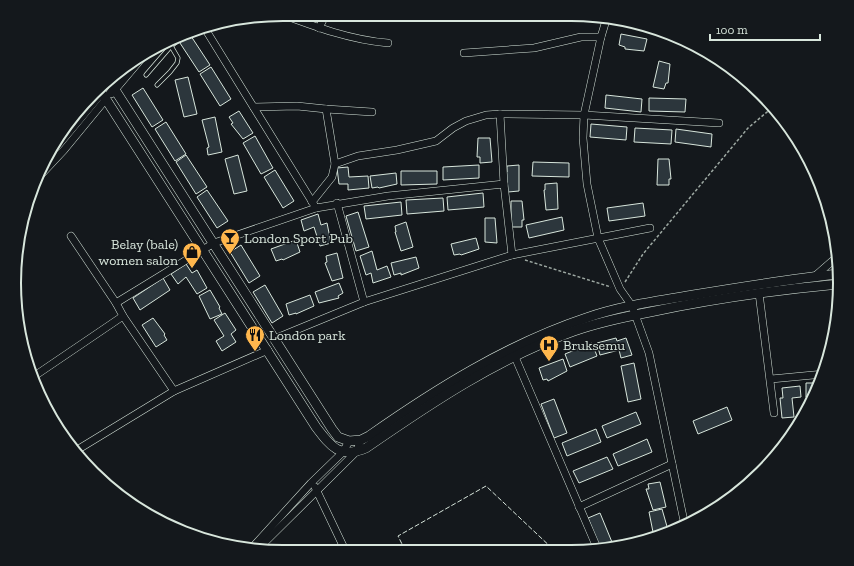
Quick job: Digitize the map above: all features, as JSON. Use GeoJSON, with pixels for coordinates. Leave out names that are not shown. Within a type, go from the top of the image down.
{"type":"FeatureCollection","features":[{"type":"Feature","properties":{"kind":"main road"},"geometry":{"type":"LineString","coordinates":[[833,275],[753,285],[632,306],[587,317],[545,333],[452,381],[420,400],[361,440],[348,441],[338,437],[332,429],[112,85],[103,94],[316,427],[326,441],[343,452],[356,452],[366,448],[448,392],[515,357],[573,332],[636,315],[698,302],[833,285]]}},
{"type":"Feature","properties":{"kind":"street"},"geometry":{"type":"LineString","coordinates":[[300,21],[320,28],[369,41],[388,43]]}},
{"type":"Feature","properties":{"kind":"street"},"geometry":{"type":"LineString","coordinates":[[320,28],[323,21]]}},
{"type":"Feature","properties":{"kind":"street"},"geometry":{"type":"LineString","coordinates":[[605,23],[600,38],[584,116],[583,138],[587,184],[598,238],[620,289],[632,306],[636,315],[649,353],[684,519]]}},
{"type":"Feature","properties":{"kind":"street"},"geometry":{"type":"LineString","coordinates":[[207,32],[314,205]]}},
{"type":"Feature","properties":{"kind":"street"},"geometry":{"type":"LineString","coordinates":[[464,53],[534,48],[581,37],[600,38]]}},
{"type":"Feature","properties":{"kind":"street"},"geometry":{"type":"LineString","coordinates":[[63,140],[103,94]]}},
{"type":"Feature","properties":{"kind":"street"},"geometry":{"type":"LineString","coordinates":[[49,165],[64,150],[103,94]]}},
{"type":"Feature","properties":{"kind":"street"},"geometry":{"type":"LineString","coordinates":[[254,107],[297,106],[372,112]]}},
{"type":"Feature","properties":{"kind":"street"},"geometry":{"type":"LineString","coordinates":[[314,205],[332,177],[335,164],[326,109]]}},
{"type":"Feature","properties":{"kind":"street"},"geometry":{"type":"LineString","coordinates":[[500,114],[504,184],[512,256]]}},
{"type":"Feature","properties":{"kind":"street"},"geometry":{"type":"LineString","coordinates":[[335,164],[358,156],[398,150],[436,141],[453,128],[466,121],[486,115],[584,116],[720,123]]}},
{"type":"Feature","properties":{"kind":"street"},"geometry":{"type":"LineString","coordinates":[[116,303],[214,243],[314,205],[504,184]]}},
{"type":"Feature","properties":{"kind":"street"},"geometry":{"type":"LineString","coordinates":[[337,203],[364,302]]}},
{"type":"Feature","properties":{"kind":"street"},"geometry":{"type":"LineString","coordinates":[[274,339],[364,302],[512,256],[650,228]]}},
{"type":"Feature","properties":{"kind":"street"},"geometry":{"type":"LineString","coordinates":[[71,236],[174,391]]}},
{"type":"Feature","properties":{"kind":"street"},"geometry":{"type":"LineString","coordinates":[[813,277],[832,261]]}},
{"type":"Feature","properties":{"kind":"street"},"geometry":{"type":"LineString","coordinates":[[759,293],[771,379],[774,413]]}},
{"type":"Feature","properties":{"kind":"street"},"geometry":{"type":"LineString","coordinates":[[38,374],[123,316]]}},
{"type":"Feature","properties":{"kind":"street"},"geometry":{"type":"LineString","coordinates":[[80,448],[174,391],[268,350]]}},
{"type":"Feature","properties":{"kind":"street"},"geometry":{"type":"LineString","coordinates":[[515,357],[595,544]]}},
{"type":"Feature","properties":{"kind":"street"},"geometry":{"type":"LineString","coordinates":[[771,379],[816,375]]}},
{"type":"Feature","properties":{"kind":"street"},"geometry":{"type":"LineString","coordinates":[[263,544],[356,452],[361,440]]}},
{"type":"Feature","properties":{"kind":"street"},"geometry":{"type":"LineString","coordinates":[[256,543],[311,483],[343,452],[348,441]]}},
{"type":"Feature","properties":{"kind":"street"},"geometry":{"type":"LineString","coordinates":[[579,507],[672,464]]}},
{"type":"Feature","properties":{"kind":"street"},"geometry":{"type":"LineString","coordinates":[[311,483],[317,489],[343,545]]}},
{"type":"Feature","properties":{"kind":"lane"},"geometry":{"type":"LineString","coordinates":[[146,75],[171,46]]}},
{"type":"Feature","properties":{"kind":"lane"},"geometry":{"type":"LineString","coordinates":[[157,85],[177,63],[178,58],[171,46]]}},
{"type":"Feature","properties":{"kind":"path"},"geometry":{"type":"LineString","coordinates":[[512,256],[620,289],[643,254],[748,128],[769,111]]}},
{"type":"Feature","properties":{"kind":"building"},"geometry":{"type":"Polygon","coordinates":[[[621,34],[647,39],[644,51],[625,49],[625,47],[619,45],[621,34]]]}},
{"type":"Feature","properties":{"kind":"building"},"geometry":{"type":"Polygon","coordinates":[[[192,38],[210,65],[199,72],[180,42],[192,38]]]}},
{"type":"Feature","properties":{"kind":"building"},"geometry":{"type":"Polygon","coordinates":[[[659,61],[670,64],[668,83],[666,83],[664,89],[653,87],[659,61]]]}},
{"type":"Feature","properties":{"kind":"building"},"geometry":{"type":"Polygon","coordinates":[[[211,67],[231,99],[220,106],[200,74],[211,67]]]}},
{"type":"Feature","properties":{"kind":"building"},"geometry":{"type":"Polygon","coordinates":[[[188,77],[197,114],[184,117],[175,80],[188,77]]]}},
{"type":"Feature","properties":{"kind":"building"},"geometry":{"type":"Polygon","coordinates":[[[143,88],[163,120],[152,127],[132,95],[143,88]]]}},
{"type":"Feature","properties":{"kind":"building"},"geometry":{"type":"Polygon","coordinates":[[[606,95],[642,99],[641,112],[605,108],[606,95]]]}},
{"type":"Feature","properties":{"kind":"building"},"geometry":{"type":"Polygon","coordinates":[[[649,98],[686,99],[685,112],[649,111],[649,98]]]}},
{"type":"Feature","properties":{"kind":"building"},"geometry":{"type":"Polygon","coordinates":[[[239,111],[253,133],[243,139],[231,124],[233,123],[229,117],[239,111]]]}},
{"type":"Feature","properties":{"kind":"building"},"geometry":{"type":"Polygon","coordinates":[[[215,117],[222,152],[208,155],[207,148],[209,147],[202,120],[215,117]]]}},
{"type":"Feature","properties":{"kind":"building"},"geometry":{"type":"Polygon","coordinates":[[[166,122],[186,154],[175,161],[155,129],[166,122]]]}},
{"type":"Feature","properties":{"kind":"building"},"geometry":{"type":"Polygon","coordinates":[[[591,124],[627,127],[626,140],[590,137],[591,124]]]}},
{"type":"Feature","properties":{"kind":"building"},"geometry":{"type":"Polygon","coordinates":[[[635,128],[672,130],[671,144],[634,142],[635,128]]]}},
{"type":"Feature","properties":{"kind":"building"},"geometry":{"type":"Polygon","coordinates":[[[676,129],[712,134],[711,147],[675,142],[676,129]]]}},
{"type":"Feature","properties":{"kind":"building"},"geometry":{"type":"Polygon","coordinates":[[[255,136],[273,168],[261,174],[243,143],[255,136]]]}},
{"type":"Feature","properties":{"kind":"building"},"geometry":{"type":"Polygon","coordinates":[[[478,138],[490,138],[492,162],[480,163],[480,157],[477,157],[478,138]]]}},
{"type":"Feature","properties":{"kind":"building"},"geometry":{"type":"Polygon","coordinates":[[[186,155],[207,187],[196,194],[176,162],[186,155]]]}},
{"type":"Feature","properties":{"kind":"building"},"geometry":{"type":"Polygon","coordinates":[[[238,155],[247,191],[234,194],[225,159],[238,155]]]}},
{"type":"Feature","properties":{"kind":"building"},"geometry":{"type":"Polygon","coordinates":[[[658,159],[669,159],[671,179],[669,179],[669,185],[657,185],[658,159]]]}},
{"type":"Feature","properties":{"kind":"building"},"geometry":{"type":"Polygon","coordinates":[[[533,162],[569,163],[569,177],[532,176],[533,162]]]}},
{"type":"Feature","properties":{"kind":"building"},"geometry":{"type":"Polygon","coordinates":[[[479,165],[479,178],[443,180],[443,167],[479,165]]]}},
{"type":"Feature","properties":{"kind":"building"},"geometry":{"type":"Polygon","coordinates":[[[519,165],[519,191],[508,192],[505,173],[507,172],[507,166],[519,165]]]}},
{"type":"Feature","properties":{"kind":"building"},"geometry":{"type":"Polygon","coordinates":[[[348,167],[349,177],[368,176],[369,188],[348,190],[348,184],[339,184],[337,168],[348,167]]]}},
{"type":"Feature","properties":{"kind":"building"},"geometry":{"type":"Polygon","coordinates":[[[275,170],[294,201],[283,208],[264,177],[275,170]]]}},
{"type":"Feature","properties":{"kind":"building"},"geometry":{"type":"Polygon","coordinates":[[[401,171],[437,171],[437,184],[401,185],[401,171]]]}},
{"type":"Feature","properties":{"kind":"building"},"geometry":{"type":"Polygon","coordinates":[[[396,173],[397,184],[372,188],[370,176],[396,173]]]}},
{"type":"Feature","properties":{"kind":"building"},"geometry":{"type":"Polygon","coordinates":[[[557,183],[558,209],[546,210],[544,190],[545,184],[557,183]]]}},
{"type":"Feature","properties":{"kind":"building"},"geometry":{"type":"Polygon","coordinates":[[[207,190],[228,221],[217,228],[197,197],[207,190]]]}},
{"type":"Feature","properties":{"kind":"building"},"geometry":{"type":"Polygon","coordinates":[[[483,193],[484,207],[448,210],[447,197],[483,193]]]}},
{"type":"Feature","properties":{"kind":"building"},"geometry":{"type":"Polygon","coordinates":[[[443,198],[444,211],[407,214],[406,200],[443,198]]]}},
{"type":"Feature","properties":{"kind":"building"},"geometry":{"type":"Polygon","coordinates":[[[511,201],[522,201],[524,220],[522,220],[522,227],[511,227],[511,201]]]}},
{"type":"Feature","properties":{"kind":"building"},"geometry":{"type":"Polygon","coordinates":[[[401,202],[402,215],[366,219],[364,206],[401,202]]]}},
{"type":"Feature","properties":{"kind":"building"},"geometry":{"type":"Polygon","coordinates":[[[643,203],[645,216],[609,221],[607,208],[643,203]]]}},
{"type":"Feature","properties":{"kind":"building"},"geometry":{"type":"Polygon","coordinates":[[[358,212],[369,247],[356,251],[346,216],[358,212]]]}},
{"type":"Feature","properties":{"kind":"building"},"geometry":{"type":"Polygon","coordinates":[[[318,214],[321,225],[327,223],[331,243],[320,246],[314,227],[304,231],[301,220],[318,214]]]}},
{"type":"Feature","properties":{"kind":"building"},"geometry":{"type":"Polygon","coordinates":[[[562,217],[564,230],[529,238],[526,225],[562,217]]]}},
{"type":"Feature","properties":{"kind":"building"},"geometry":{"type":"Polygon","coordinates":[[[485,218],[495,218],[497,243],[485,242],[485,218]]]}},
{"type":"Feature","properties":{"kind":"building"},"geometry":{"type":"Polygon","coordinates":[[[406,222],[413,247],[401,251],[395,232],[395,226],[406,222]]]}},
{"type":"Feature","properties":{"kind":"building"},"geometry":{"type":"Polygon","coordinates":[[[476,238],[479,249],[461,255],[454,255],[451,244],[476,238]]]}},
{"type":"Feature","properties":{"kind":"building"},"geometry":{"type":"Polygon","coordinates":[[[296,240],[300,252],[283,260],[276,261],[271,249],[296,240]]]}},
{"type":"Feature","properties":{"kind":"building"},"geometry":{"type":"Polygon","coordinates":[[[241,245],[260,276],[249,283],[230,252],[241,245]]]}},
{"type":"Feature","properties":{"kind":"building"},"geometry":{"type":"Polygon","coordinates":[[[372,251],[377,270],[387,266],[391,277],[373,283],[371,273],[366,275],[360,256],[372,251]]]}},
{"type":"Feature","properties":{"kind":"building"},"geometry":{"type":"Polygon","coordinates":[[[337,253],[343,278],[332,281],[325,263],[327,262],[326,256],[337,253]]]}},
{"type":"Feature","properties":{"kind":"building"},"geometry":{"type":"Polygon","coordinates":[[[416,257],[419,268],[401,275],[401,273],[394,275],[391,263],[416,257]]]}},
{"type":"Feature","properties":{"kind":"building"},"geometry":{"type":"Polygon","coordinates":[[[186,264],[192,273],[197,270],[207,288],[197,294],[186,277],[178,284],[171,274],[186,264]]]}},
{"type":"Feature","properties":{"kind":"building"},"geometry":{"type":"Polygon","coordinates":[[[163,278],[170,290],[140,310],[133,298],[163,278]]]}},
{"type":"Feature","properties":{"kind":"building"},"geometry":{"type":"Polygon","coordinates":[[[339,283],[343,293],[338,296],[339,298],[319,303],[315,292],[339,283]]]}},
{"type":"Feature","properties":{"kind":"building"},"geometry":{"type":"Polygon","coordinates":[[[265,285],[283,316],[272,323],[253,292],[265,285]]]}},
{"type":"Feature","properties":{"kind":"building"},"geometry":{"type":"Polygon","coordinates":[[[210,290],[220,307],[219,308],[222,314],[210,319],[199,296],[210,290]]]}},
{"type":"Feature","properties":{"kind":"building"},"geometry":{"type":"Polygon","coordinates":[[[310,295],[314,306],[296,314],[289,315],[286,304],[310,295]]]}},
{"type":"Feature","properties":{"kind":"building"},"geometry":{"type":"Polygon","coordinates":[[[225,313],[236,330],[231,334],[236,342],[222,351],[216,341],[224,336],[214,320],[225,313]]]}},
{"type":"Feature","properties":{"kind":"building"},"geometry":{"type":"Polygon","coordinates":[[[153,318],[165,334],[164,335],[167,340],[156,347],[142,325],[153,318]]]}},
{"type":"Feature","properties":{"kind":"building"},"geometry":{"type":"Polygon","coordinates":[[[616,338],[617,341],[626,338],[632,355],[621,358],[619,350],[600,355],[597,343],[616,338]]]}},
{"type":"Feature","properties":{"kind":"building"},"geometry":{"type":"Polygon","coordinates":[[[592,343],[597,356],[570,367],[565,354],[592,343]]]}},
{"type":"Feature","properties":{"kind":"building"},"geometry":{"type":"Polygon","coordinates":[[[563,359],[567,371],[548,381],[547,379],[543,380],[539,368],[563,359]]]}},
{"type":"Feature","properties":{"kind":"building"},"geometry":{"type":"Polygon","coordinates":[[[634,363],[641,399],[628,402],[621,366],[634,363]]]}},
{"type":"Feature","properties":{"kind":"building"},"geometry":{"type":"Polygon","coordinates":[[[806,383],[813,383],[807,397],[806,383]]]}},
{"type":"Feature","properties":{"kind":"building"},"geometry":{"type":"Polygon","coordinates":[[[800,386],[801,397],[792,398],[794,417],[782,418],[780,398],[783,398],[782,388],[800,386]]]}},
{"type":"Feature","properties":{"kind":"building"},"geometry":{"type":"Polygon","coordinates":[[[554,399],[567,433],[554,438],[541,404],[554,399]]]}},
{"type":"Feature","properties":{"kind":"building"},"geometry":{"type":"Polygon","coordinates":[[[727,407],[732,420],[698,434],[693,421],[727,407]]]}},
{"type":"Feature","properties":{"kind":"building"},"geometry":{"type":"Polygon","coordinates":[[[636,412],[641,424],[607,438],[602,426],[636,412]]]}},
{"type":"Feature","properties":{"kind":"building"},"geometry":{"type":"Polygon","coordinates":[[[596,429],[601,442],[567,456],[562,443],[596,429]]]}},
{"type":"Feature","properties":{"kind":"building"},"geometry":{"type":"Polygon","coordinates":[[[647,439],[652,452],[618,466],[613,454],[647,439]]]}},
{"type":"Feature","properties":{"kind":"building"},"geometry":{"type":"Polygon","coordinates":[[[607,457],[613,469],[579,483],[573,471],[607,457]]]}},
{"type":"Feature","properties":{"kind":"building"},"geometry":{"type":"Polygon","coordinates":[[[660,482],[666,507],[653,510],[646,489],[649,489],[648,484],[660,482]]]}},
{"type":"Feature","properties":{"kind":"building"},"geometry":{"type":"Polygon","coordinates":[[[662,509],[667,526],[653,532],[649,512],[662,509]]]}},
{"type":"Feature","properties":{"kind":"building"},"geometry":{"type":"Polygon","coordinates":[[[600,513],[612,542],[598,543],[588,518],[600,513]]]}},
{"type":"Feature","properties":{"kind":"fence"},"geometry":{"type":"LineString","coordinates":[[402,545],[398,536],[486,486],[549,545]]}},
{"type":"Feature","properties":{"kind":"place","name":"London Sport Pub"},"geometry":{"type":"Point","coordinates":[230,255]}},
{"type":"Feature","properties":{"kind":"place","name":"Belay (bale) women salon"},"geometry":{"type":"Point","coordinates":[192,269]}},
{"type":"Feature","properties":{"kind":"place","name":"London park"},"geometry":{"type":"Point","coordinates":[255,352]}},
{"type":"Feature","properties":{"kind":"place","name":"Bruksemu"},"geometry":{"type":"Point","coordinates":[549,362]}}]}
